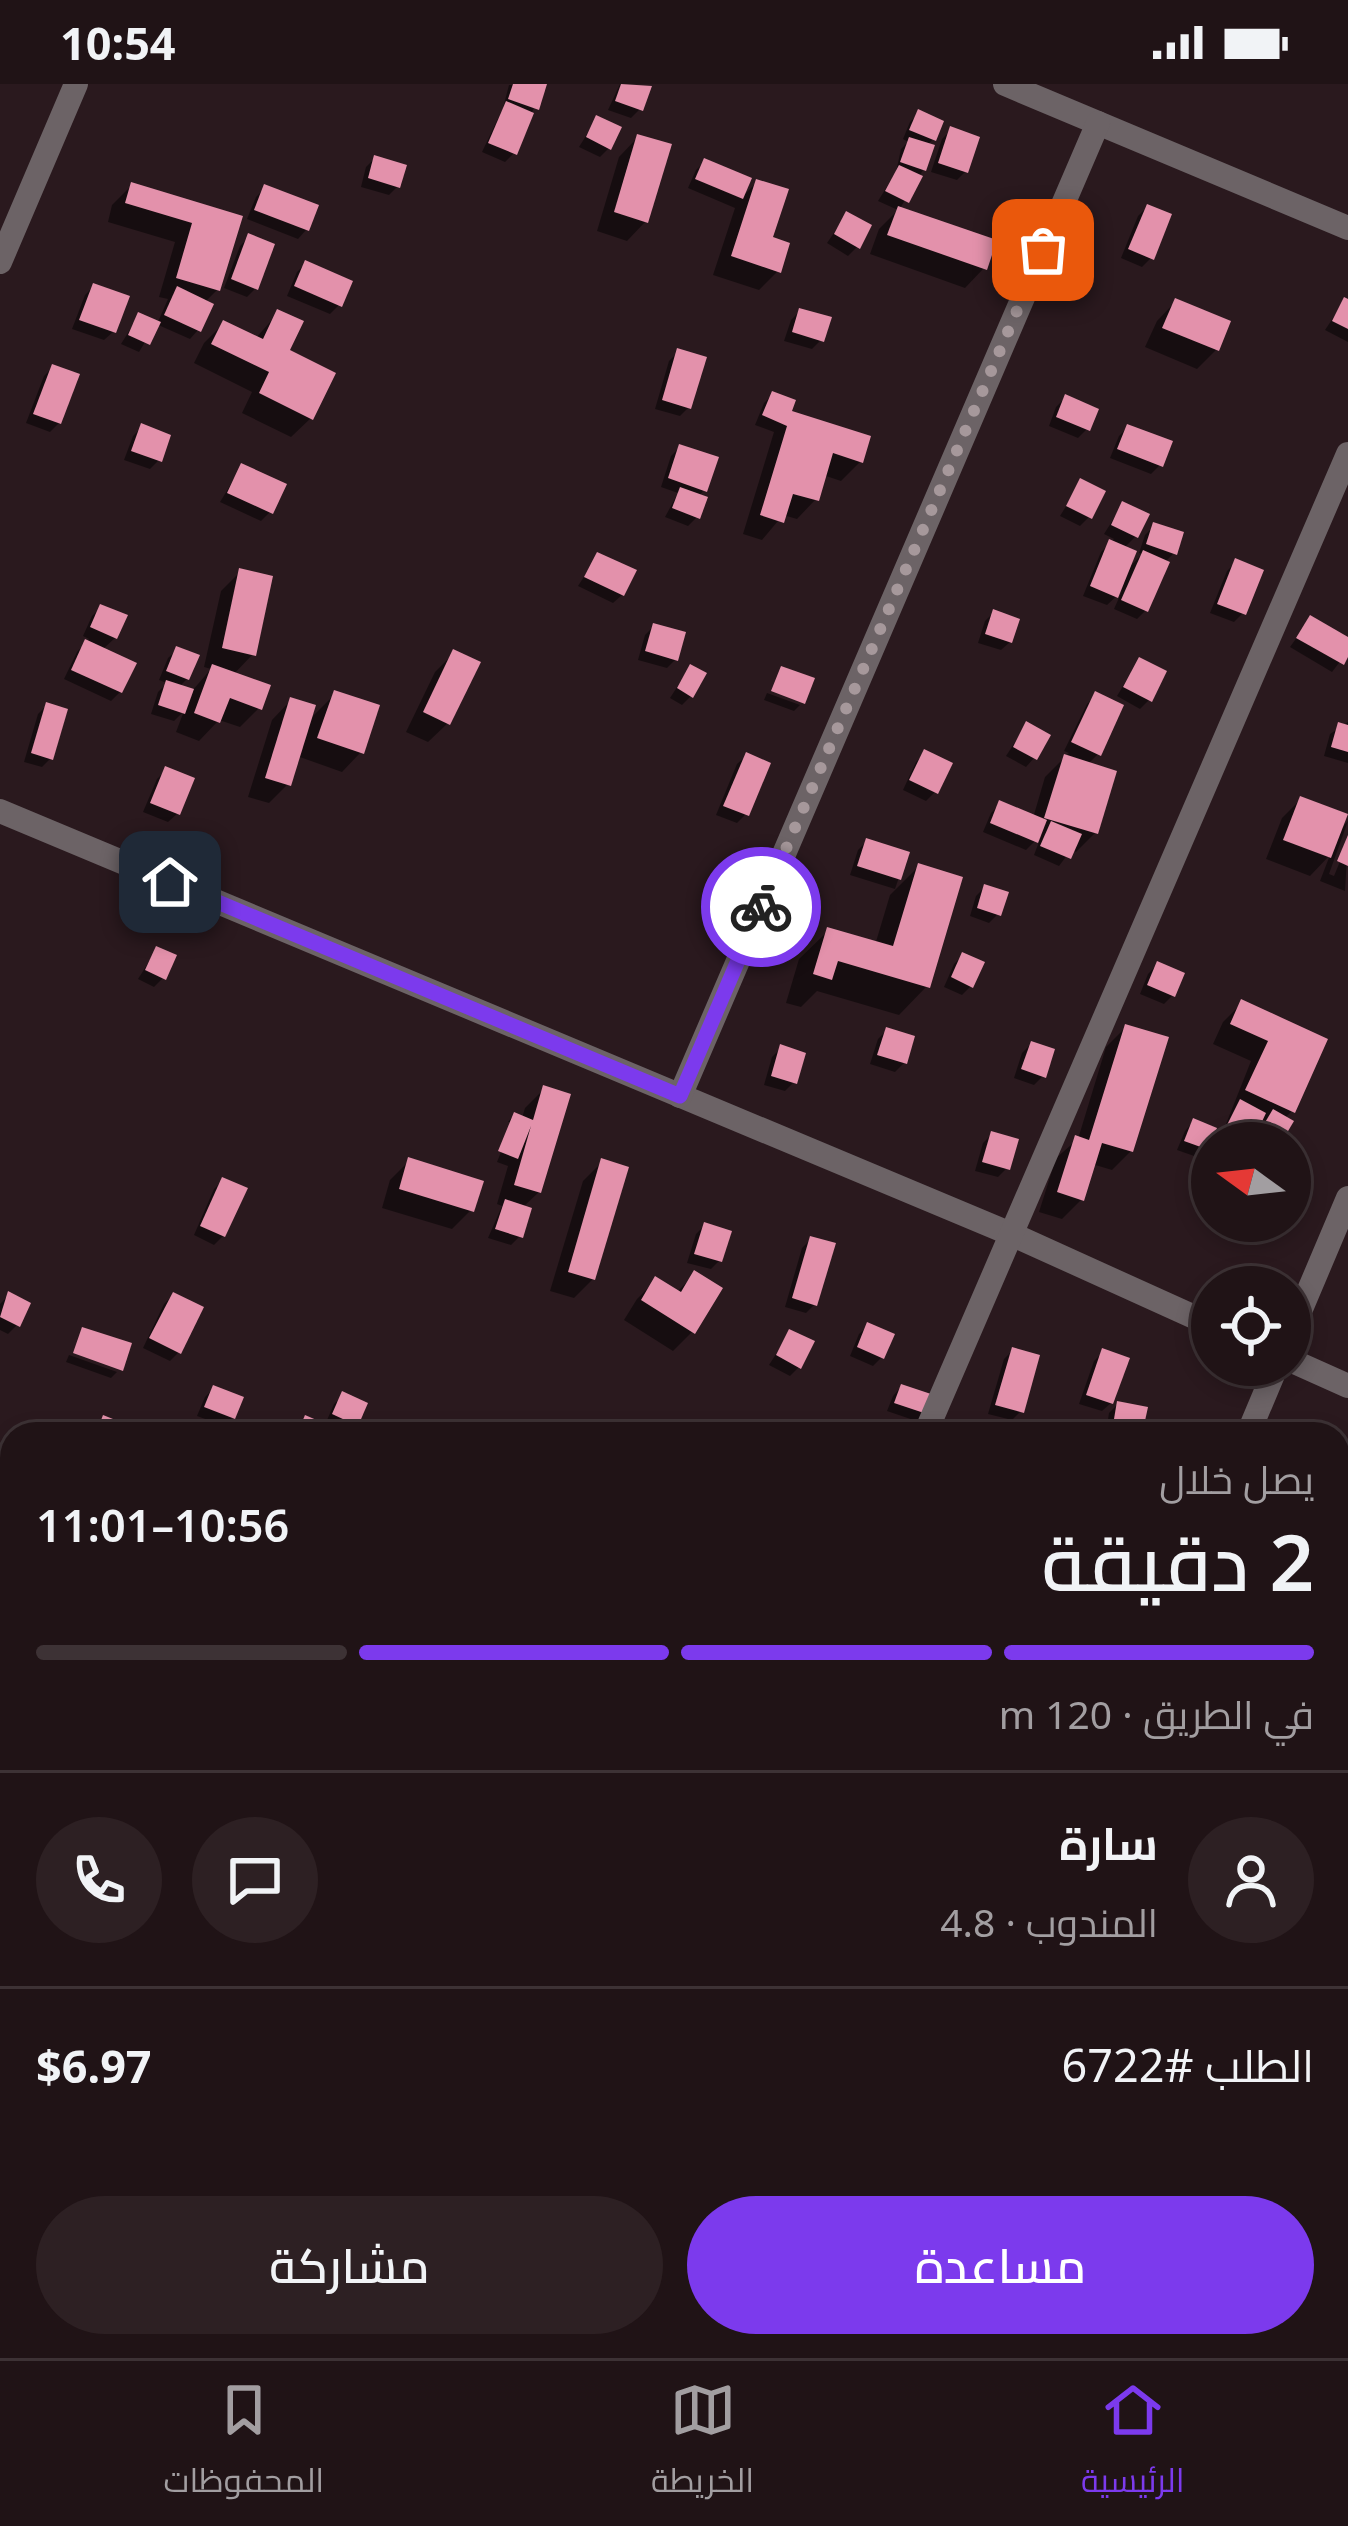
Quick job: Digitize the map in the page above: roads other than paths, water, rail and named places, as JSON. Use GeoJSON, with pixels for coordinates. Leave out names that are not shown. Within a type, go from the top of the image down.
{"type":"FeatureCollection","features":[{"type":"Feature","properties":{"kind":"street"},"geometry":{"type":"LineString","coordinates":[[0,262],[76,84]]}},
{"type":"Feature","properties":{"kind":"street"},"geometry":{"type":"LineString","coordinates":[[1005,84],[1348,228]]}},
{"type":"Feature","properties":{"kind":"street"},"geometry":{"type":"LineString","coordinates":[[680,1096],[1098,123]]}},
{"type":"Feature","properties":{"kind":"street"},"geometry":{"type":"LineString","coordinates":[[930,1422],[1348,454]]}},
{"type":"Feature","properties":{"kind":"street"},"geometry":{"type":"LineString","coordinates":[[0,811],[1011,1234],[1191,1315]]}},
{"type":"Feature","properties":{"kind":"street"},"geometry":{"type":"LineString","coordinates":[[1311,1285],[1348,1198]]}},
{"type":"Feature","properties":{"kind":"street"},"geometry":{"type":"LineString","coordinates":[[1311,1369],[1348,1386]]}},
{"type":"Feature","properties":{"kind":"street"},"geometry":{"type":"LineString","coordinates":[[1253,1422],[1268,1386]]}}]}
